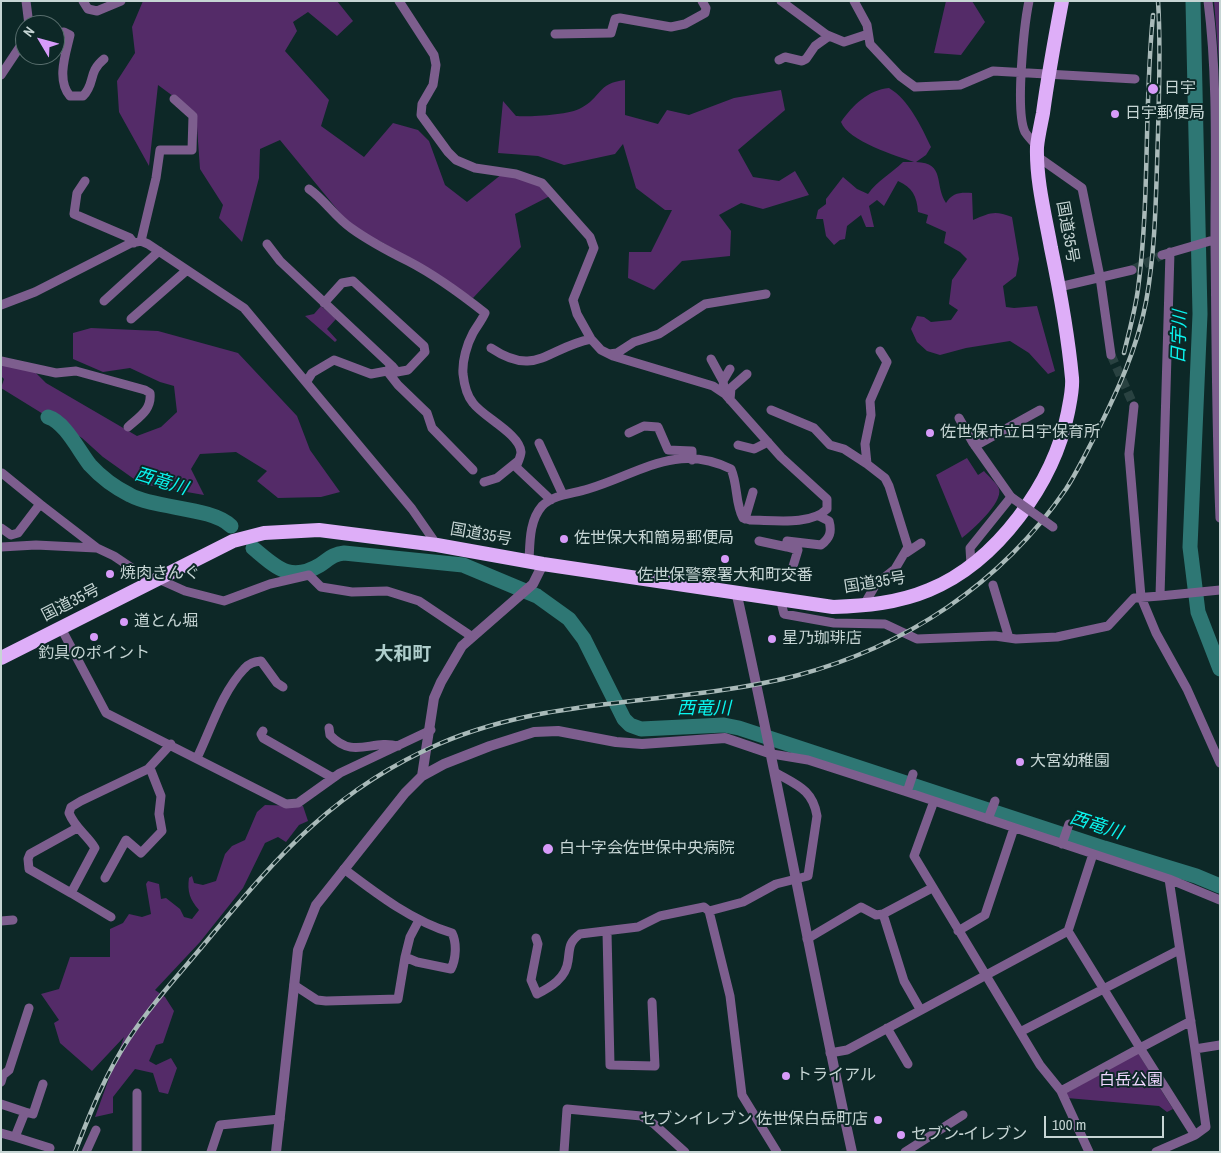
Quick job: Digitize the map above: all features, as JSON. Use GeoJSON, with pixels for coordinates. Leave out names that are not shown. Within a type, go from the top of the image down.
{"type":"FeatureCollection","features":[{"type":"Feature","properties":{"kind":"highway","name":"国道35号"},"geometry":{"type":"LineString","coordinates":[[1,658],[154,579],[232,542],[264,533],[319,530],[437,545],[536,562],[832,606],[864,605],[900,600],[929,590],[953,578],[971,565],[1000,538],[1028,505],[1046,477],[1064,436],[1072,380],[1059,286],[1043,206],[1038,152],[1048,75],[1062,1]]}},
{"type":"Feature","properties":{"kind":"street"},"geometry":{"type":"LineString","coordinates":[[26,1],[28,15]]}},
{"type":"Feature","properties":{"kind":"street"},"geometry":{"type":"LineString","coordinates":[[83,1],[88,9],[97,11],[121,1]]}},
{"type":"Feature","properties":{"kind":"street"},"geometry":{"type":"LineString","coordinates":[[399,1],[434,56],[436,65],[433,85],[422,104],[421,115],[442,145],[456,160],[474,168],[516,174],[542,183],[590,237],[594,248],[573,300],[577,314],[591,339],[601,350],[609,354],[713,386],[727,397],[768,442],[827,499],[827,509],[819,516],[800,520],[745,519]]}},
{"type":"Feature","properties":{"kind":"street"},"geometry":{"type":"LineString","coordinates":[[555,34],[610,33],[615,19],[620,18],[671,27],[685,24],[705,13],[706,8],[702,1]]}},
{"type":"Feature","properties":{"kind":"street"},"geometry":{"type":"LineString","coordinates":[[781,1],[829,36],[844,42],[849,42],[868,34]]}},
{"type":"Feature","properties":{"kind":"street"},"geometry":{"type":"LineString","coordinates":[[854,1],[867,25],[870,44],[900,76],[915,87],[960,85],[993,71],[1135,79]]}},
{"type":"Feature","properties":{"kind":"street"},"geometry":{"type":"LineString","coordinates":[[1028,1],[1022,73],[1025,131],[1038,152],[1082,188],[1100,277],[1111,356]]}},
{"type":"Feature","properties":{"kind":"street"},"geometry":{"type":"LineString","coordinates":[[1208,1],[1214,56],[1219,311],[1218,440],[1220,518]]}},
{"type":"Feature","properties":{"kind":"street"},"geometry":{"type":"LineString","coordinates":[[65,33],[70,36],[65,54]]}},
{"type":"Feature","properties":{"kind":"street"},"geometry":{"type":"LineString","coordinates":[[779,60],[785,57],[806,59],[815,46],[829,36]]}},
{"type":"Feature","properties":{"kind":"street"},"geometry":{"type":"LineString","coordinates":[[1,75],[15,55]]}},
{"type":"Feature","properties":{"kind":"street"},"geometry":{"type":"LineString","coordinates":[[64,65],[66,91],[70,96],[76,98],[83,96],[90,89],[95,66],[104,59]]}},
{"type":"Feature","properties":{"kind":"street"},"geometry":{"type":"LineString","coordinates":[[1,305],[35,292],[138,242],[156,178],[160,150],[192,150],[193,116],[174,99]]}},
{"type":"Feature","properties":{"kind":"street"},"geometry":{"type":"LineString","coordinates":[[85,181],[77,193],[74,214],[159,251],[244,308],[307,381],[422,522],[437,545]]}},
{"type":"Feature","properties":{"kind":"street"},"geometry":{"type":"LineString","coordinates":[[309,189],[319,196],[350,228],[394,256],[442,282],[485,313],[473,333],[464,358],[463,373],[466,387],[475,406],[503,429],[519,446],[521,453],[516,467],[551,500]]}},
{"type":"Feature","properties":{"kind":"street"},"geometry":{"type":"LineString","coordinates":[[1160,596],[1160,532],[1170,288],[1166,254],[1218,238]]}},
{"type":"Feature","properties":{"kind":"street"},"geometry":{"type":"LineString","coordinates":[[267,244],[280,261],[389,369],[398,385],[427,413],[432,428],[473,470]]}},
{"type":"Feature","properties":{"kind":"street"},"geometry":{"type":"LineString","coordinates":[[104,301],[159,251]]}},
{"type":"Feature","properties":{"kind":"street"},"geometry":{"type":"LineString","coordinates":[[131,319],[187,270]]}},
{"type":"Feature","properties":{"kind":"street"},"geometry":{"type":"LineString","coordinates":[[1059,286],[1132,270]]}},
{"type":"Feature","properties":{"kind":"street"},"geometry":{"type":"LineString","coordinates":[[307,381],[312,373],[334,360],[371,374],[389,369],[397,372],[408,370],[425,352],[424,346],[353,280],[342,283],[324,303]]}},
{"type":"Feature","properties":{"kind":"street"},"geometry":{"type":"LineString","coordinates":[[609,354],[617,354],[634,342],[659,334],[665,328],[705,304],[766,294]]}},
{"type":"Feature","properties":{"kind":"street"},"geometry":{"type":"LineString","coordinates":[[491,348],[510,360],[525,363],[534,362],[574,343],[591,339]]}},
{"type":"Feature","properties":{"kind":"street"},"geometry":{"type":"LineString","coordinates":[[867,464],[866,444],[871,415],[870,401],[887,362],[880,351]]}},
{"type":"Feature","properties":{"kind":"street"},"geometry":{"type":"LineString","coordinates":[[1,360],[56,373],[76,371],[145,390],[150,393],[149,406],[128,427]]}},
{"type":"Feature","properties":{"kind":"street"},"geometry":{"type":"LineString","coordinates":[[716,360],[727,397]]}},
{"type":"Feature","properties":{"kind":"street"},"geometry":{"type":"LineString","coordinates":[[723,381],[730,369]]}},
{"type":"Feature","properties":{"kind":"street"},"geometry":{"type":"LineString","coordinates":[[727,397],[731,388],[747,374]]}},
{"type":"Feature","properties":{"kind":"street"},"geometry":{"type":"LineString","coordinates":[[1134,406],[1129,454],[1139,547],[1141,597],[1156,632],[1198,713],[1220,763]]}},
{"type":"Feature","properties":{"kind":"street"},"geometry":{"type":"LineString","coordinates":[[771,410],[814,428],[830,445],[844,449],[884,478],[889,486],[905,535],[906,552]]}},
{"type":"Feature","properties":{"kind":"street"},"geometry":{"type":"LineString","coordinates":[[975,446],[1040,410]]}},
{"type":"Feature","properties":{"kind":"street"},"geometry":{"type":"LineString","coordinates":[[959,418],[975,446],[1011,497],[1053,527]]}},
{"type":"Feature","properties":{"kind":"street"},"geometry":{"type":"LineString","coordinates":[[629,432],[644,426],[658,428],[668,450],[692,451],[692,460]]}},
{"type":"Feature","properties":{"kind":"street"},"geometry":{"type":"LineString","coordinates":[[738,445],[754,449],[768,442]]}},
{"type":"Feature","properties":{"kind":"street"},"geometry":{"type":"LineString","coordinates":[[540,443],[563,495]]}},
{"type":"Feature","properties":{"kind":"street"},"geometry":{"type":"LineString","coordinates":[[422,776],[431,730],[434,698],[441,682],[462,646],[471,636],[529,587],[536,562],[535,516],[551,500],[563,495],[590,489],[664,460],[692,460],[712,462],[731,469],[736,484],[739,510],[745,519]]}},
{"type":"Feature","properties":{"kind":"street"},"geometry":{"type":"LineString","coordinates":[[484,482],[497,478],[518,462]]}},
{"type":"Feature","properties":{"kind":"street"},"geometry":{"type":"LineString","coordinates":[[2,473],[96,548],[154,579],[185,591],[224,601],[270,584],[308,575],[322,588],[352,592],[387,591],[419,601],[471,636]]}},
{"type":"Feature","properties":{"kind":"street"},"geometry":{"type":"LineString","coordinates":[[745,519],[753,492]]}},
{"type":"Feature","properties":{"kind":"street"},"geometry":{"type":"LineString","coordinates":[[971,565],[970,548],[1011,497]]}},
{"type":"Feature","properties":{"kind":"street"},"geometry":{"type":"LineString","coordinates":[[1,528],[11,535],[18,533],[40,504]]}},
{"type":"Feature","properties":{"kind":"street"},"geometry":{"type":"LineString","coordinates":[[787,547],[788,541],[821,545],[826,542],[830,537],[829,521],[819,516]]}},
{"type":"Feature","properties":{"kind":"street"},"geometry":{"type":"LineString","coordinates":[[759,541],[798,550],[791,573]]}},
{"type":"Feature","properties":{"kind":"street"},"geometry":{"type":"LineString","coordinates":[[864,605],[876,584],[895,569],[906,552],[922,544]]}},
{"type":"Feature","properties":{"kind":"street"},"geometry":{"type":"LineString","coordinates":[[1,547],[96,548]]}},
{"type":"Feature","properties":{"kind":"street"},"geometry":{"type":"LineString","coordinates":[[994,585],[1009,638]]}},
{"type":"Feature","properties":{"kind":"street"},"geometry":{"type":"LineString","coordinates":[[780,598],[784,614],[834,623],[885,624],[917,639],[995,636],[1009,638],[1056,637],[1108,626],[1134,598],[1220,590]]}},
{"type":"Feature","properties":{"kind":"street"},"geometry":{"type":"LineString","coordinates":[[736,591],[776,773],[807,939],[852,1152]]}},
{"type":"Feature","properties":{"kind":"street"},"geometry":{"type":"LineString","coordinates":[[61,628],[106,713],[171,744],[286,804],[298,803],[333,778],[431,730]]}},
{"type":"Feature","properties":{"kind":"street"},"geometry":{"type":"LineString","coordinates":[[197,758],[227,694],[252,662],[261,661],[277,683],[283,687]]}},
{"type":"Feature","properties":{"kind":"street"},"geometry":{"type":"LineString","coordinates":[[329,728],[330,734],[345,746],[354,748],[392,744],[399,746]]}},
{"type":"Feature","properties":{"kind":"street"},"geometry":{"type":"LineString","coordinates":[[264,731],[261,734],[263,738],[333,778]]}},
{"type":"Feature","properties":{"kind":"street"},"geometry":{"type":"LineString","coordinates":[[276,1152],[298,950],[316,905],[405,793],[422,776],[444,764],[490,746],[534,732],[558,731],[616,742],[642,744],[725,738],[772,754],[808,760],[907,790],[934,801],[989,817],[1014,828],[1063,841],[1094,854],[1169,879],[1220,900]]}},
{"type":"Feature","properties":{"kind":"street"},"geometry":{"type":"LineString","coordinates":[[71,894],[95,848],[89,838],[77,828],[69,814],[72,807],[150,768],[171,744]]}},
{"type":"Feature","properties":{"kind":"street"},"geometry":{"type":"LineString","coordinates":[[105,878],[126,840],[141,853],[162,831],[159,814],[161,796],[150,768]]}},
{"type":"Feature","properties":{"kind":"street"},"geometry":{"type":"LineString","coordinates":[[709,911],[743,902],[776,884],[808,876],[818,816],[816,807],[806,790],[776,773]]}},
{"type":"Feature","properties":{"kind":"street"},"geometry":{"type":"LineString","coordinates":[[907,790],[913,775]]}},
{"type":"Feature","properties":{"kind":"street"},"geometry":{"type":"LineString","coordinates":[[934,801],[914,856],[1040,1065],[1061,1091],[1089,1152]]}},
{"type":"Feature","properties":{"kind":"street"},"geometry":{"type":"LineString","coordinates":[[989,817],[994,802]]}},
{"type":"Feature","properties":{"kind":"street"},"geometry":{"type":"LineString","coordinates":[[1063,841],[1069,825]]}},
{"type":"Feature","properties":{"kind":"street"},"geometry":{"type":"LineString","coordinates":[[77,828],[30,854],[28,859],[29,869],[111,917]]}},
{"type":"Feature","properties":{"kind":"street"},"geometry":{"type":"LineString","coordinates":[[958,931],[985,915],[1014,828]]}},
{"type":"Feature","properties":{"kind":"street"},"geometry":{"type":"LineString","coordinates":[[830,1053],[847,1050],[1068,930],[1094,854]]}},
{"type":"Feature","properties":{"kind":"street"},"geometry":{"type":"LineString","coordinates":[[344,869],[388,901],[419,920],[452,933],[455,949],[454,963],[451,969],[417,962],[405,956]]}},
{"type":"Feature","properties":{"kind":"street"},"geometry":{"type":"LineString","coordinates":[[1156,1152],[1195,1135],[1206,1127],[1169,879]]}},
{"type":"Feature","properties":{"kind":"street"},"geometry":{"type":"LineString","coordinates":[[807,939],[861,907],[876,915],[883,914],[932,888]]}},
{"type":"Feature","properties":{"kind":"street"},"geometry":{"type":"LineString","coordinates":[[536,938],[538,944],[530,980],[537,994],[560,979],[566,969],[568,947],[572,940],[580,934],[638,927],[660,916],[704,907],[709,911],[730,996],[742,1095],[777,1152]]}},
{"type":"Feature","properties":{"kind":"street"},"geometry":{"type":"LineString","coordinates":[[883,914],[904,982],[920,1010]]}},
{"type":"Feature","properties":{"kind":"street"},"geometry":{"type":"LineString","coordinates":[[1,921],[13,920]]}},
{"type":"Feature","properties":{"kind":"street"},"geometry":{"type":"LineString","coordinates":[[294,986],[317,1000],[398,999],[410,937],[419,920]]}},
{"type":"Feature","properties":{"kind":"street"},"geometry":{"type":"LineString","coordinates":[[1068,930],[1195,1135]]}},
{"type":"Feature","properties":{"kind":"street"},"geometry":{"type":"LineString","coordinates":[[607,932],[610,1065],[655,1066],[652,1002]]}},
{"type":"Feature","properties":{"kind":"street"},"geometry":{"type":"LineString","coordinates":[[1020,1032],[1179,950]]}},
{"type":"Feature","properties":{"kind":"street"},"geometry":{"type":"LineString","coordinates":[[2,1076],[9,1070],[29,1008]]}},
{"type":"Feature","properties":{"kind":"street"},"geometry":{"type":"LineString","coordinates":[[1061,1091],[1191,1021]]}},
{"type":"Feature","properties":{"kind":"street"},"geometry":{"type":"LineString","coordinates":[[887,1028],[908,1064]]}},
{"type":"Feature","properties":{"kind":"street"},"geometry":{"type":"LineString","coordinates":[[1195,1049],[1220,1045]]}},
{"type":"Feature","properties":{"kind":"street"},"geometry":{"type":"LineString","coordinates":[[1,1104],[33,1114],[43,1084]]}},
{"type":"Feature","properties":{"kind":"street"},"geometry":{"type":"LineString","coordinates":[[137,1093],[137,1152]]}},
{"type":"Feature","properties":{"kind":"street"},"geometry":{"type":"LineString","coordinates":[[564,1152],[567,1109],[641,1116],[654,1124],[685,1152]]}},
{"type":"Feature","properties":{"kind":"street"},"geometry":{"type":"LineString","coordinates":[[15,1137],[25,1112]]}},
{"type":"Feature","properties":{"kind":"street"},"geometry":{"type":"LineString","coordinates":[[904,1152],[963,1115]]}},
{"type":"Feature","properties":{"kind":"street"},"geometry":{"type":"LineString","coordinates":[[212,1152],[220,1125],[280,1119]]}},
{"type":"Feature","properties":{"kind":"street"},"geometry":{"type":"LineString","coordinates":[[86,1152],[96,1130]]}},
{"type":"Feature","properties":{"kind":"street"},"geometry":{"type":"LineString","coordinates":[[1,1133],[50,1148],[48,1152]]}},
{"type":"Feature","properties":{"kind":"green space"},"geometry":{"type":"Polygon","coordinates":[[[143,1],[337,1],[353,21],[337,36],[308,12],[293,22],[297,31],[285,51],[329,100],[321,126],[364,157],[393,123],[418,130],[429,141],[445,185],[467,202],[502,174],[547,186],[550,196],[515,214],[521,247],[473,298],[380,241],[359,236],[280,140],[260,149],[259,178],[242,242],[219,218],[223,205],[200,169],[196,113],[158,85],[149,166],[119,112],[117,81],[135,53],[132,27],[143,1]]]}},
{"type":"Feature","properties":{"kind":"green space"},"geometry":{"type":"Polygon","coordinates":[[[946,1],[972,1],[985,22],[961,55],[934,53],[946,1]]]}},
{"type":"Feature","properties":{"kind":"green space"},"geometry":{"type":"Polygon","coordinates":[[[1214,1],[1220,1],[1220,73],[1214,1]]]}},
{"type":"Feature","properties":{"kind":"green space"},"geometry":{"type":"Polygon","coordinates":[[[625,80],[625,115],[658,124],[667,110],[689,115],[734,98],[781,90],[785,110],[738,150],[753,177],[779,181],[795,171],[809,195],[763,209],[741,203],[719,215],[731,231],[730,256],[682,261],[654,290],[628,278],[629,252],[651,252],[672,210],[665,210],[636,188],[623,144],[615,154],[564,165],[538,156],[498,153],[503,101],[516,116],[559,114],[581,108],[609,84],[625,80]]]}},
{"type":"Feature","properties":{"kind":"green space"},"geometry":{"type":"Polygon","coordinates":[[[889,88],[903,99],[914,114],[931,147],[926,155],[916,162],[932,166],[936,171],[942,196],[946,203],[957,194],[972,193],[973,220],[992,213],[1012,217],[1019,259],[1016,276],[1003,286],[1006,307],[1037,306],[1055,371],[1048,374],[1029,353],[1010,341],[966,348],[940,355],[927,351],[917,342],[911,329],[917,316],[924,317],[931,322],[951,320],[958,310],[949,304],[952,280],[967,259],[960,252],[944,243],[946,232],[926,223],[928,215],[918,212],[913,193],[903,183],[898,181],[884,206],[877,200],[869,206],[874,227],[866,227],[861,215],[847,226],[845,239],[840,240],[834,245],[826,236],[823,219],[816,219],[818,210],[826,204],[826,199],[843,177],[857,189],[868,194],[903,162],[914,162],[885,152],[863,141],[845,129],[841,122],[862,99],[881,89],[889,88]]]}},
{"type":"Feature","properties":{"kind":"green space"},"geometry":{"type":"Polygon","coordinates":[[[321,306],[336,319],[327,329],[337,340],[335,342],[305,316],[314,314],[321,306]]]}},
{"type":"Feature","properties":{"kind":"green space"},"geometry":{"type":"Polygon","coordinates":[[[91,328],[158,331],[238,353],[297,416],[310,450],[340,492],[321,497],[278,498],[257,481],[267,471],[236,452],[200,454],[191,469],[204,495],[141,484],[103,457],[82,438],[1,388],[4,379],[1,376],[1,365],[35,372],[46,383],[137,436],[161,427],[177,412],[174,386],[160,382],[130,368],[103,372],[73,359],[73,333],[91,328]]]}},
{"type":"Feature","properties":{"kind":"green space"},"geometry":{"type":"Polygon","coordinates":[[[967,458],[978,475],[984,471],[994,482],[999,489],[999,495],[986,516],[962,538],[936,475],[967,458]]]}},
{"type":"Feature","properties":{"kind":"green space"},"geometry":{"type":"Polygon","coordinates":[[[265,805],[303,806],[308,821],[299,825],[286,842],[278,837],[265,843],[243,888],[200,942],[155,990],[165,997],[174,1011],[163,1043],[156,1045],[149,1061],[156,1065],[171,1058],[177,1068],[168,1094],[159,1092],[153,1073],[135,1069],[113,1097],[113,1113],[95,1117],[124,1037],[92,1071],[60,1043],[54,1023],[59,1020],[41,994],[59,989],[70,957],[110,957],[110,929],[123,923],[129,914],[142,917],[151,914],[146,884],[148,881],[159,884],[161,899],[166,898],[180,909],[184,917],[192,919],[199,910],[193,903],[190,895],[188,887],[189,878],[192,876],[194,883],[203,885],[216,881],[225,854],[232,846],[245,840],[257,812],[265,805]]]}},
{"type":"Feature","properties":{"kind":"green space","name":"白岳公園"},"geometry":{"type":"Polygon","coordinates":[[[1138,1053],[1173,1109],[1167,1112],[1159,1106],[1067,1098],[1066,1093],[1138,1053]]]}},
{"type":"Feature","properties":{"kind":"waterway","name":"日宇川"},"geometry":{"type":"LineString","coordinates":[[1193,1],[1200,314],[1190,547],[1198,612],[1220,669]]}},
{"type":"Feature","properties":{"kind":"waterway","name":"西竜川"},"geometry":{"type":"LineString","coordinates":[[48,417],[66,431],[90,465],[108,482],[141,500],[211,515],[231,526]]}},
{"type":"Feature","properties":{"kind":"waterway","name":"西竜川"},"geometry":{"type":"LineString","coordinates":[[253,548],[276,566],[292,573],[309,570],[334,556],[344,553],[463,565],[537,596],[569,619],[584,639],[624,719],[630,725],[641,729],[724,725],[739,728],[1104,848],[1196,876],[1220,886]]}},
{"type":"Feature","properties":{"kind":"tunnel"},"geometry":{"type":"LineString","coordinates":[[1132,270],[1162,255]]}},
{"type":"Feature","properties":{"kind":"tunnel"},"geometry":{"type":"LineString","coordinates":[[1111,355],[1134,406]]}},
{"type":"Feature","properties":{"kind":"railway"},"geometry":{"type":"LineString","coordinates":[[75,1152],[92,1109],[112,1067],[137,1026],[157,1000],[261,877],[287,850],[340,802],[370,781],[403,761],[439,744],[482,728],[570,709],[750,686],[836,664],[875,648],[912,629],[947,607],[981,582],[1012,554],[1040,523],[1066,489],[1078,469],[1119,386],[1132,353],[1142,319],[1152,260],[1155,218],[1160,68],[1158,1]]}},
{"type":"Feature","properties":{"kind":"railway"},"geometry":{"type":"LineString","coordinates":[[1124,353],[1137,297],[1142,255],[1153,15]]}},
{"type":"Feature","properties":{"kind":"place","name":"日宇"},"geometry":{"type":"Point","coordinates":[1153,89]}},
{"type":"Feature","properties":{"kind":"place","name":"日宇郵便局"},"geometry":{"type":"Point","coordinates":[1115,114]}},
{"type":"Feature","properties":{"kind":"place","name":"佐世保市立日宇保育所"},"geometry":{"type":"Point","coordinates":[930,433]}},
{"type":"Feature","properties":{"kind":"place","name":"佐世保大和簡易郵便局"},"geometry":{"type":"Point","coordinates":[564,539]}},
{"type":"Feature","properties":{"kind":"place","name":"佐世保警察署大和町交番"},"geometry":{"type":"Point","coordinates":[725,559]}},
{"type":"Feature","properties":{"kind":"place","name":"焼肉きんぐ"},"geometry":{"type":"Point","coordinates":[110,574]}},
{"type":"Feature","properties":{"kind":"place","name":"道とん堀"},"geometry":{"type":"Point","coordinates":[124,622]}},
{"type":"Feature","properties":{"kind":"place","name":"釣具のポイント"},"geometry":{"type":"Point","coordinates":[94,637]}},
{"type":"Feature","properties":{"kind":"place","name":"星乃珈琲店"},"geometry":{"type":"Point","coordinates":[772,639]}},
{"type":"Feature","properties":{"kind":"place","name":"大宮幼稚園"},"geometry":{"type":"Point","coordinates":[1020,762]}},
{"type":"Feature","properties":{"kind":"place","name":"白十字会佐世保中央病院"},"geometry":{"type":"Point","coordinates":[548,849]}},
{"type":"Feature","properties":{"kind":"place","name":"トライアル"},"geometry":{"type":"Point","coordinates":[786,1076]}},
{"type":"Feature","properties":{"kind":"place","name":"セブンイレブン 佐世保白岳町店"},"geometry":{"type":"Point","coordinates":[878,1120]}},
{"type":"Feature","properties":{"kind":"place","name":"セブン-イレブン"},"geometry":{"type":"Point","coordinates":[901,1135]}},
{"type":"Feature","properties":{"kind":"district","name":"大和町"},"geometry":{"type":"Point","coordinates":[403,655]}}]}
